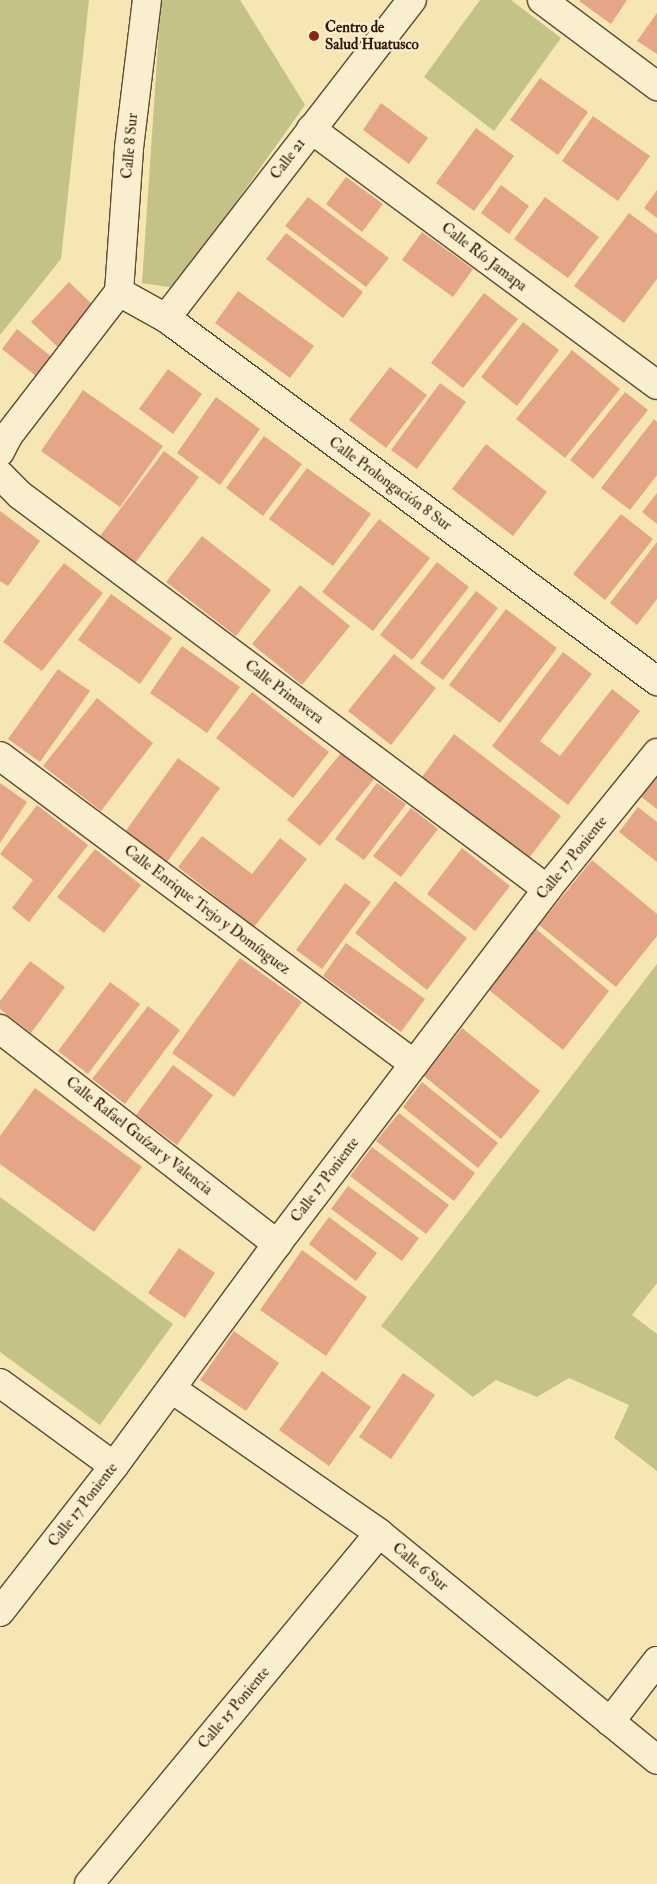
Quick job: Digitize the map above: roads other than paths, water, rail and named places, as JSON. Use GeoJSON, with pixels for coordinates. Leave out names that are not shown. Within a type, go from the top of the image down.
{"type":"FeatureCollection","features":[{"type":"Feature","properties":{"kind":"street","name":"Calle 8 Sur"},"geometry":{"type":"LineString","coordinates":[[120,292],[129,148],[147,0]]}},
{"type":"Feature","properties":{"kind":"street","name":"Calle 21"},"geometry":{"type":"LineString","coordinates":[[166,318],[412,0]]}},
{"type":"Feature","properties":{"kind":"street"},"geometry":{"type":"LineString","coordinates":[[542,0],[657,86]]}},
{"type":"Feature","properties":{"kind":"street","name":"Calle Río Jamapa"},"geometry":{"type":"LineString","coordinates":[[311,129],[657,385]]}},
{"type":"Feature","properties":{"kind":"street","name":"Calle Prolongación 8 Sur"},"geometry":{"type":"LineString","coordinates":[[120,292],[166,318],[657,681]]}},
{"type":"Feature","properties":{"kind":"street"},"geometry":{"type":"LineString","coordinates":[[0,452],[8,436],[120,292]]}},
{"type":"Feature","properties":{"kind":"street","name":"Calle Primavera"},"geometry":{"type":"LineString","coordinates":[[0,475],[20,495],[547,889]]}},
{"type":"Feature","properties":{"kind":"street","name":"Calle 17 Poniente"},"geometry":{"type":"LineString","coordinates":[[0,1612],[114,1466],[277,1244],[547,889],[657,752]]}},
{"type":"Feature","properties":{"kind":"street","name":"Calle Enrique Trejo y Domínguez"},"geometry":{"type":"LineString","coordinates":[[0,756],[414,1064]]}},
{"type":"Feature","properties":{"kind":"street","name":"Calle Rafael Guízar y Valencia"},"geometry":{"type":"LineString","coordinates":[[0,1028],[277,1244]]}},
{"type":"Feature","properties":{"kind":"street"},"geometry":{"type":"LineString","coordinates":[[0,1383],[114,1466]]}},
{"type":"Feature","properties":{"kind":"street","name":"Calle 6 Sur"},"geometry":{"type":"LineString","coordinates":[[172,1389],[379,1533],[657,1760]]}},
{"type":"Feature","properties":{"kind":"street","name":"Calle 15 Poniente"},"geometry":{"type":"LineString","coordinates":[[89,1884],[379,1533]]}},
{"type":"Feature","properties":{"kind":"street"},"geometry":{"type":"LineString","coordinates":[[610,1722],[657,1661]]}},
{"type":"Feature","properties":{"kind":"place","name":"Centro de Salud Huatusco"},"geometry":{"type":"Point","coordinates":[314,36]}}]}
